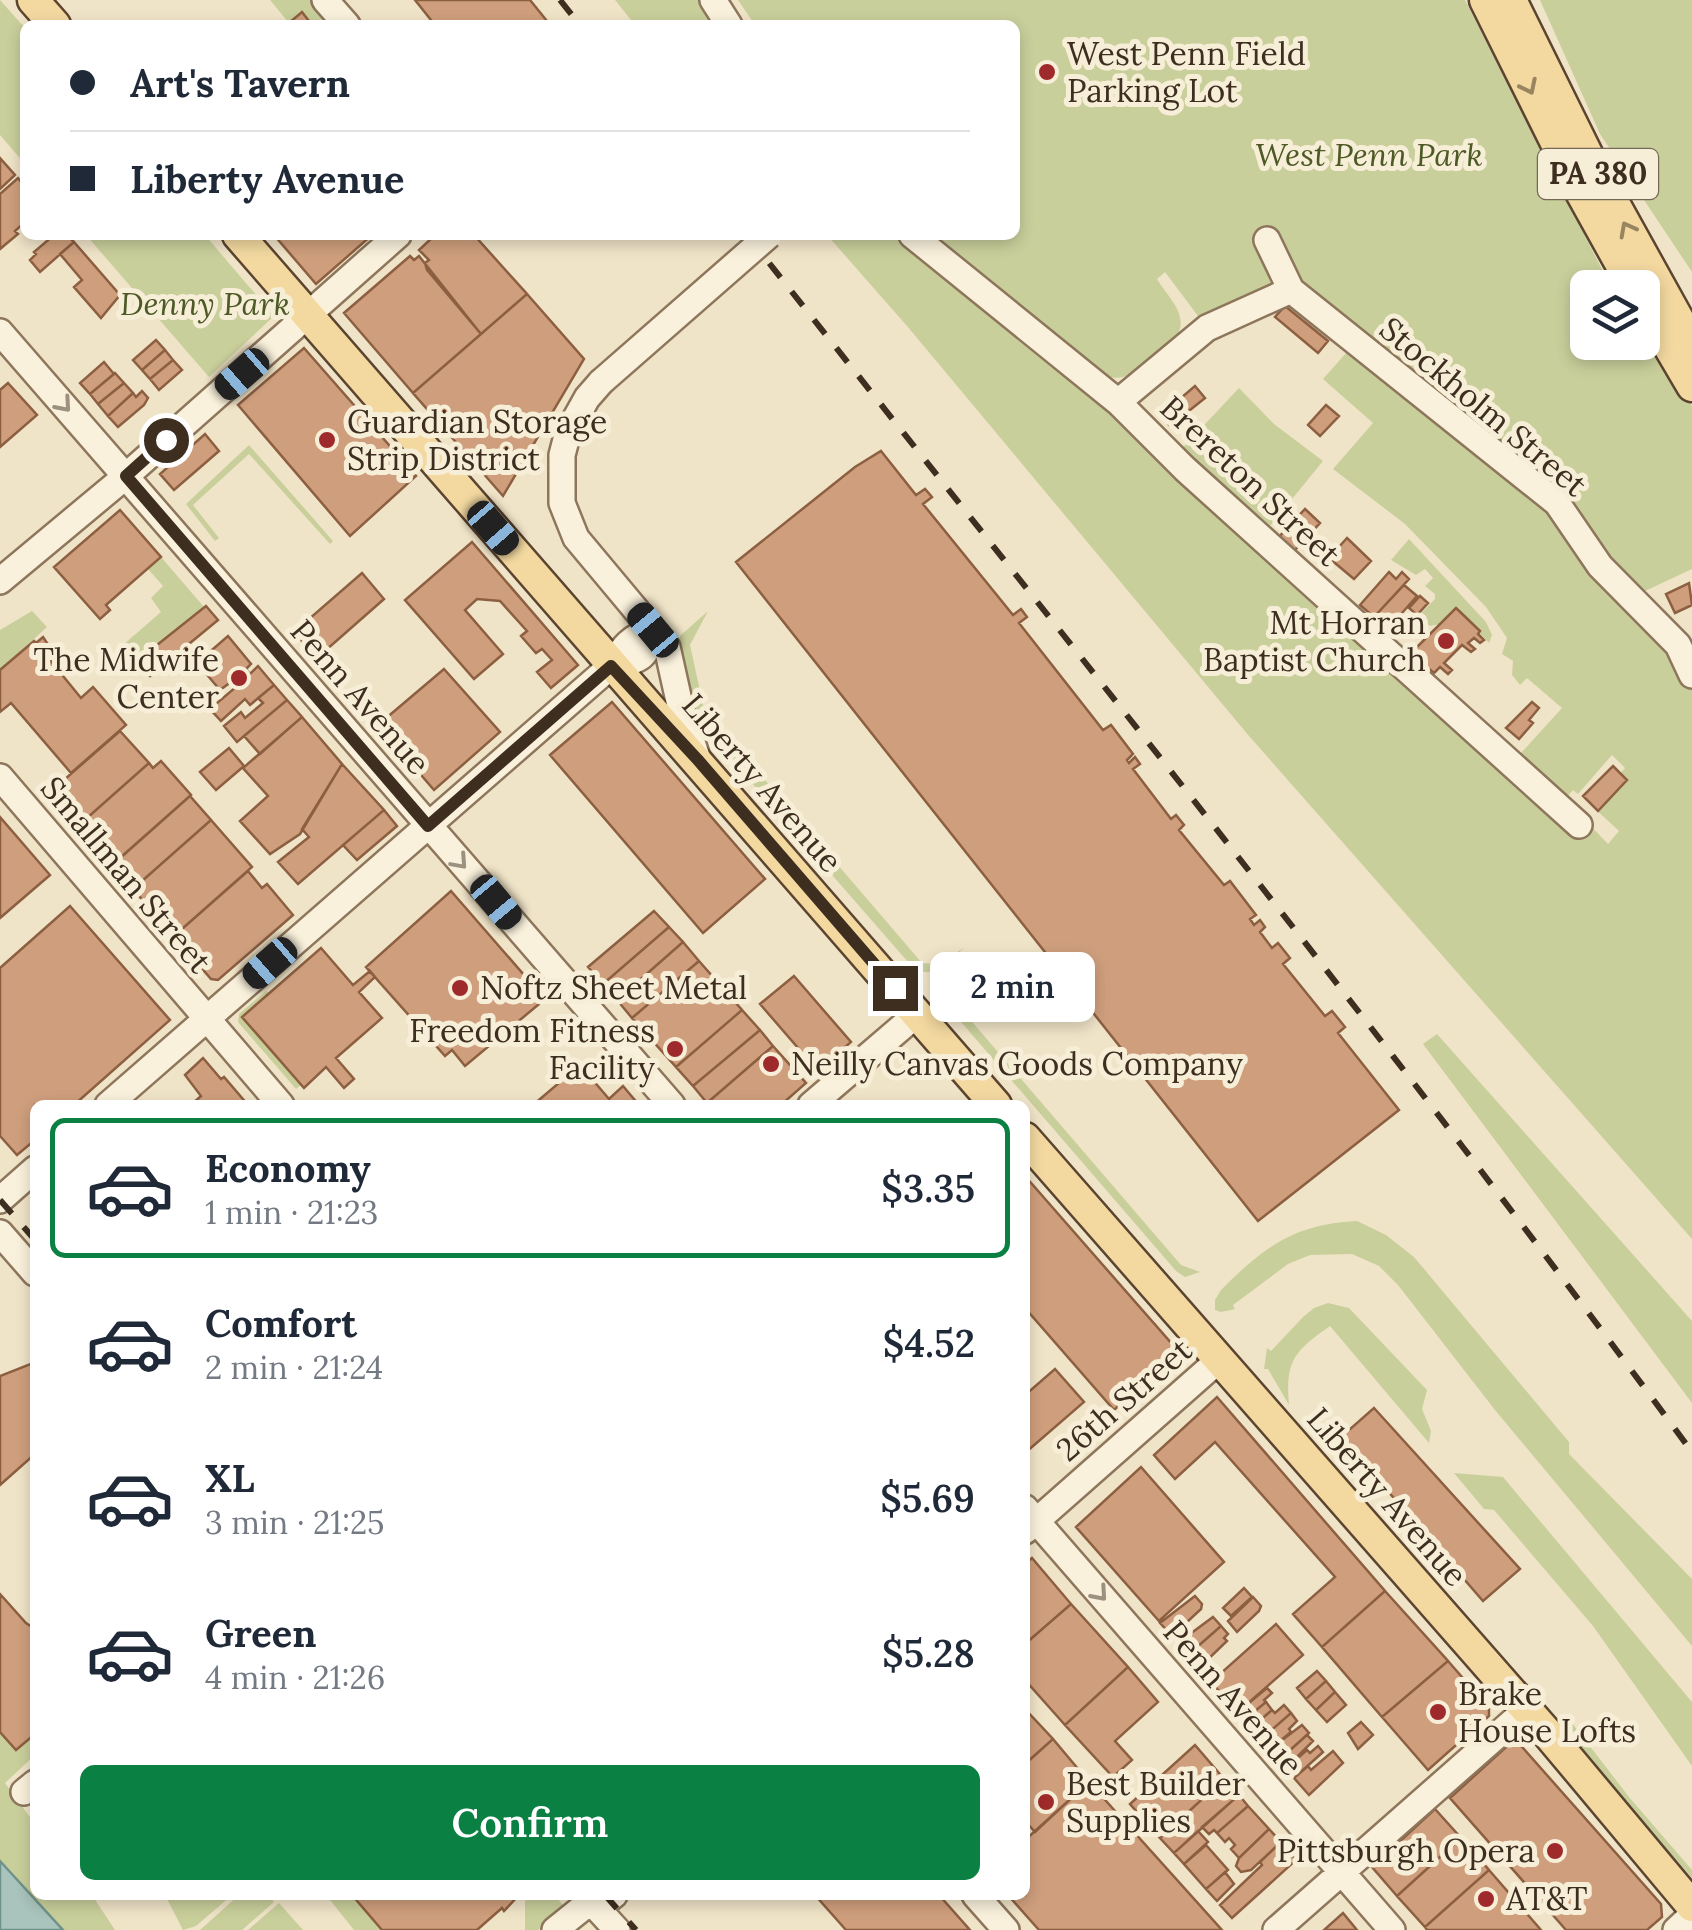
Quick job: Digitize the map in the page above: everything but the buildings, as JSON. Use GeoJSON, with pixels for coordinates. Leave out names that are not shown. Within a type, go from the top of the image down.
{"type":"FeatureCollection","features":[{"type":"Feature","properties":{"kind":"main road"},"geometry":{"type":"LineString","coordinates":[[34,0],[51,20]]}},
{"type":"Feature","properties":{"kind":"main road","name":"PA 380"},"geometry":{"type":"LineString","coordinates":[[1485,0],[1624,270]]}},
{"type":"Feature","properties":{"kind":"main road","name":"PA 380"},"geometry":{"type":"LineString","coordinates":[[1511,0],[1590,160],[1692,344]]}},
{"type":"Feature","properties":{"kind":"main road","name":"Liberty Avenue"},"geometry":{"type":"LineString","coordinates":[[242,240],[992,1100]]}},
{"type":"Feature","properties":{"kind":"main road"},"geometry":{"type":"LineString","coordinates":[[1660,332],[1692,386]]}},
{"type":"Feature","properties":{"kind":"main road","name":"Liberty Avenue"},"geometry":{"type":"LineString","coordinates":[[1030,1144],[1526,1710],[1692,1906]]}},
{"type":"Feature","properties":{"kind":"street"},"geometry":{"type":"LineString","coordinates":[[325,0],[342,20]]}},
{"type":"Feature","properties":{"kind":"street"},"geometry":{"type":"LineString","coordinates":[[0,581],[126,476],[392,240]]}},
{"type":"Feature","properties":{"kind":"street"},"geometry":{"type":"LineString","coordinates":[[698,760],[681,710],[667,647],[576,538],[562,503],[562,455],[568,432],[601,382],[763,240]]}},
{"type":"Feature","properties":{"kind":"street","name":"Brereton Street"},"geometry":{"type":"LineString","coordinates":[[918,240],[1118,402],[1184,469],[1579,825]]}},
{"type":"Feature","properties":{"kind":"street","name":"Stockholm Street"},"geometry":{"type":"LineString","coordinates":[[1267,240],[1291,290],[1557,504],[1600,566],[1678,644],[1692,674]]}},
{"type":"Feature","properties":{"kind":"street"},"geometry":{"type":"LineString","coordinates":[[1118,402],[1207,328],[1291,290]]}},
{"type":"Feature","properties":{"kind":"street","name":"Penn Avenue"},"geometry":{"type":"LineString","coordinates":[[0,332],[668,1100]]}},
{"type":"Feature","properties":{"kind":"street"},"geometry":{"type":"LineString","coordinates":[[114,1100],[611,666],[624,645],[637,634],[653,630]]}},
{"type":"Feature","properties":{"kind":"street","name":"Smallman Street"},"geometry":{"type":"LineString","coordinates":[[0,777],[276,1100]]}},
{"type":"Feature","properties":{"kind":"street"},"geometry":{"type":"LineString","coordinates":[[818,1100],[917,1014]]}},
{"type":"Feature","properties":{"kind":"street"},"geometry":{"type":"LineString","coordinates":[[0,1200],[30,1173]]}},
{"type":"Feature","properties":{"kind":"street"},"geometry":{"type":"LineString","coordinates":[[0,1233],[30,1267]]}},
{"type":"Feature","properties":{"kind":"street","name":"26th Street"},"geometry":{"type":"LineString","coordinates":[[1030,1519],[1220,1359]]}},
{"type":"Feature","properties":{"kind":"street","name":"Penn Avenue"},"geometry":{"type":"LineString","coordinates":[[1030,1521],[1392,1930]]}},
{"type":"Feature","properties":{"kind":"street"},"geometry":{"type":"LineString","coordinates":[[1276,1930],[1526,1710]]}},
{"type":"Feature","properties":{"kind":"street"},"geometry":{"type":"LineString","coordinates":[[554,1930],[593,1900]]}},
{"type":"Feature","properties":{"kind":"street"},"geometry":{"type":"LineString","coordinates":[[599,1900],[617,1930]]}},
{"type":"Feature","properties":{"kind":"street"},"geometry":{"type":"LineString","coordinates":[[980,1900],[1006,1930]]}},
{"type":"Feature","properties":{"kind":"street"},"geometry":{"type":"LineString","coordinates":[[1676,1930],[1692,1916]]}},
{"type":"Feature","properties":{"kind":"green space"},"geometry":{"type":"Polygon","coordinates":[[[0,0],[20,22],[20,158],[0,135],[0,0]]]}},
{"type":"Feature","properties":{"kind":"green space"},"geometry":{"type":"Polygon","coordinates":[[[270,0],[310,0],[328,20],[308,20],[302,13],[287,20],[270,0]]]}},
{"type":"Feature","properties":{"kind":"green space"},"geometry":{"type":"Polygon","coordinates":[[[615,0],[713,0],[726,20],[631,20],[615,0]]]}},
{"type":"Feature","properties":{"kind":"green space","name":"West Penn Park"},"geometry":{"type":"Polygon","coordinates":[[[738,0],[1465,0],[1602,270],[1570,270],[1570,360],[1660,360],[1660,352],[1692,406],[1692,569],[1630,598],[1692,675],[1692,1239],[1249,736],[831,240],[918,240],[1173,458],[1239,388],[1274,424],[1323,461],[1262,536],[1512,763],[1562,708],[1527,678],[1520,685],[1512,675],[1513,661],[1502,654],[1507,638],[1486,607],[1405,524],[1333,469],[1373,423],[1323,379],[1355,343],[1291,290],[1207,328],[1165,272],[1157,279],[1179,313],[1178,334],[1134,372],[1114,378],[1103,375],[942,240],[1020,240],[1020,20],[752,20],[738,0]],[[1612,755],[1578,794],[1573,790],[1565,799],[1608,844],[1619,831],[1592,806],[1625,768],[1612,755]]]}},
{"type":"Feature","properties":{"kind":"green space"},"geometry":{"type":"Polygon","coordinates":[[[1540,0],[1692,0],[1692,272],[1600,134],[1540,0]]]}},
{"type":"Feature","properties":{"kind":"green space","name":"Denny Park"},"geometry":{"type":"Polygon","coordinates":[[[90,240],[209,240],[274,316],[209,377],[90,240]]]}},
{"type":"Feature","properties":{"kind":"green space"},"geometry":{"type":"Polygon","coordinates":[[[249,445],[333,541],[330,544],[249,454],[193,505],[219,538],[215,541],[186,504],[249,445]]]}},
{"type":"Feature","properties":{"kind":"green space"},"geometry":{"type":"Polygon","coordinates":[[[1409,539],[1486,622],[1492,635],[1489,643],[1456,608],[1440,624],[1430,626],[1423,621],[1422,612],[1435,599],[1435,594],[1425,586],[1433,578],[1425,569],[1416,575],[1391,560],[1409,539]]]}},
{"type":"Feature","properties":{"kind":"green space"},"geometry":{"type":"Polygon","coordinates":[[[161,557],[204,607],[137,661],[123,645],[161,612],[151,598],[163,586],[148,569],[161,557]]]}},
{"type":"Feature","properties":{"kind":"green space"},"geometry":{"type":"Polygon","coordinates":[[[32,611],[47,627],[0,670],[0,630],[32,611]]]}},
{"type":"Feature","properties":{"kind":"green space"},"geometry":{"type":"Polygon","coordinates":[[[708,611],[690,645],[704,709],[922,963],[937,964],[964,948],[942,968],[930,972],[915,970],[695,718],[679,644],[680,636],[708,611]]]}},
{"type":"Feature","properties":{"kind":"green space"},"geometry":{"type":"Polygon","coordinates":[[[986,978],[967,1016],[1181,1265],[1200,1272],[1185,1277],[1176,1271],[962,1023],[960,1009],[970,992],[986,978]]]}},
{"type":"Feature","properties":{"kind":"green space"},"geometry":{"type":"Polygon","coordinates":[[[266,991],[269,993],[242,1017],[301,1085],[296,1089],[238,1022],[239,1014],[266,991]]]}},
{"type":"Feature","properties":{"kind":"green space"},"geometry":{"type":"Polygon","coordinates":[[[1437,1034],[1692,1321],[1692,1403],[1423,1044],[1437,1034]]]}},
{"type":"Feature","properties":{"kind":"green space"},"geometry":{"type":"Polygon","coordinates":[[[1357,1221],[1386,1235],[1414,1257],[1569,1442],[1569,1454],[1692,1579],[1692,1646],[1379,1266],[1352,1254],[1310,1255],[1288,1264],[1233,1305],[1235,1309],[1215,1310],[1221,1290],[1266,1250],[1315,1227],[1357,1221]]]}},
{"type":"Feature","properties":{"kind":"green space"},"geometry":{"type":"Polygon","coordinates":[[[1328,1303],[1349,1308],[1427,1390],[1422,1409],[1431,1431],[1429,1443],[1330,1326],[1295,1358],[1289,1377],[1289,1405],[1268,1369],[1264,1369],[1267,1348],[1271,1351],[1303,1317],[1328,1303]]]}},
{"type":"Feature","properties":{"kind":"green space"},"geometry":{"type":"Polygon","coordinates":[[[1454,1473],[1503,1477],[1692,1702],[1692,1766],[1593,1626],[1494,1510],[1484,1509],[1454,1473]]]}},
{"type":"Feature","properties":{"kind":"green space"},"geometry":{"type":"Polygon","coordinates":[[[1565,1714],[1692,1870],[1692,1878],[1577,1744],[1580,1740],[1561,1718],[1565,1714]]]}},
{"type":"Feature","properties":{"kind":"green space"},"geometry":{"type":"Polygon","coordinates":[[[0,1732],[30,1734],[30,1760],[5,1783],[30,1817],[30,1894],[0,1861],[0,1732]]]}},
{"type":"Feature","properties":{"kind":"green space"},"geometry":{"type":"Polygon","coordinates":[[[36,1900],[95,1900],[115,1930],[63,1930],[36,1900]]]}},
{"type":"Feature","properties":{"kind":"green space"},"geometry":{"type":"Polygon","coordinates":[[[168,1900],[226,1900],[196,1926],[183,1930],[168,1900]]]}},
{"type":"Feature","properties":{"kind":"green space"},"geometry":{"type":"Polygon","coordinates":[[[233,1900],[274,1902],[242,1930],[200,1930],[233,1900]]]}},
{"type":"Feature","properties":{"kind":"green space"},"geometry":{"type":"Polygon","coordinates":[[[330,1900],[356,1900],[382,1930],[354,1930],[330,1900]]]}},
{"type":"Feature","properties":{"kind":"green space"},"geometry":{"type":"Polygon","coordinates":[[[559,1900],[565,1907],[538,1930],[525,1930],[525,1901],[559,1900]]]}},
{"type":"Feature","properties":{"kind":"green space"},"geometry":{"type":"Polygon","coordinates":[[[279,1903],[303,1930],[248,1930],[279,1903]]]}},
{"type":"Feature","properties":{"kind":"water"},"geometry":{"type":"Polygon","coordinates":[[[0,1861],[30,1894],[30,1900],[36,1900],[63,1930],[0,1930],[0,1861]]]}},
{"type":"Feature","properties":{"kind":"railway"},"geometry":{"type":"LineString","coordinates":[[560,0],[576,20]]}},
{"type":"Feature","properties":{"kind":"railway"},"geometry":{"type":"LineString","coordinates":[[751,240],[1343,991],[1692,1452]]}},
{"type":"Feature","properties":{"kind":"railway"},"geometry":{"type":"LineString","coordinates":[[0,1200],[30,1234]]}},
{"type":"Feature","properties":{"kind":"railway"},"geometry":{"type":"LineString","coordinates":[[609,1900],[636,1930]]}},
{"type":"Feature","properties":{"kind":"place","name":"West Penn Field Parking Lot"},"geometry":{"type":"Point","coordinates":[1047,72]}},
{"type":"Feature","properties":{"kind":"place","name":"Guardian Storage Strip District"},"geometry":{"type":"Point","coordinates":[327,440]}},
{"type":"Feature","properties":{"kind":"place","name":"Mt Horran Baptist Church"},"geometry":{"type":"Point","coordinates":[1446,641]}},
{"type":"Feature","properties":{"kind":"place","name":"The Midwife Center"},"geometry":{"type":"Point","coordinates":[239,678]}},
{"type":"Feature","properties":{"kind":"place","name":"Noftz Sheet Metal"},"geometry":{"type":"Point","coordinates":[460,988]}},
{"type":"Feature","properties":{"kind":"place","name":"Freedom Fitness Facility"},"geometry":{"type":"Point","coordinates":[675,1049]}},
{"type":"Feature","properties":{"kind":"place","name":"Neilly Canvas Goods Company"},"geometry":{"type":"Point","coordinates":[771,1064]}},
{"type":"Feature","properties":{"kind":"place","name":"Brake House Lofts"},"geometry":{"type":"Point","coordinates":[1438,1712]}},
{"type":"Feature","properties":{"kind":"place","name":"Best Builder Supplies"},"geometry":{"type":"Point","coordinates":[1046,1802]}},
{"type":"Feature","properties":{"kind":"place","name":"Pittsburgh Opera"},"geometry":{"type":"Point","coordinates":[1555,1851]}},
{"type":"Feature","properties":{"kind":"place","name":"AT&T"},"geometry":{"type":"Point","coordinates":[1486,1899]}},
{"type":"Feature","properties":{"kind":"route"},"geometry":{"type":"LineString","coordinates":[[166,440],[126,476],[428,826],[611,666],[698,760],[895,988]]}}]}
